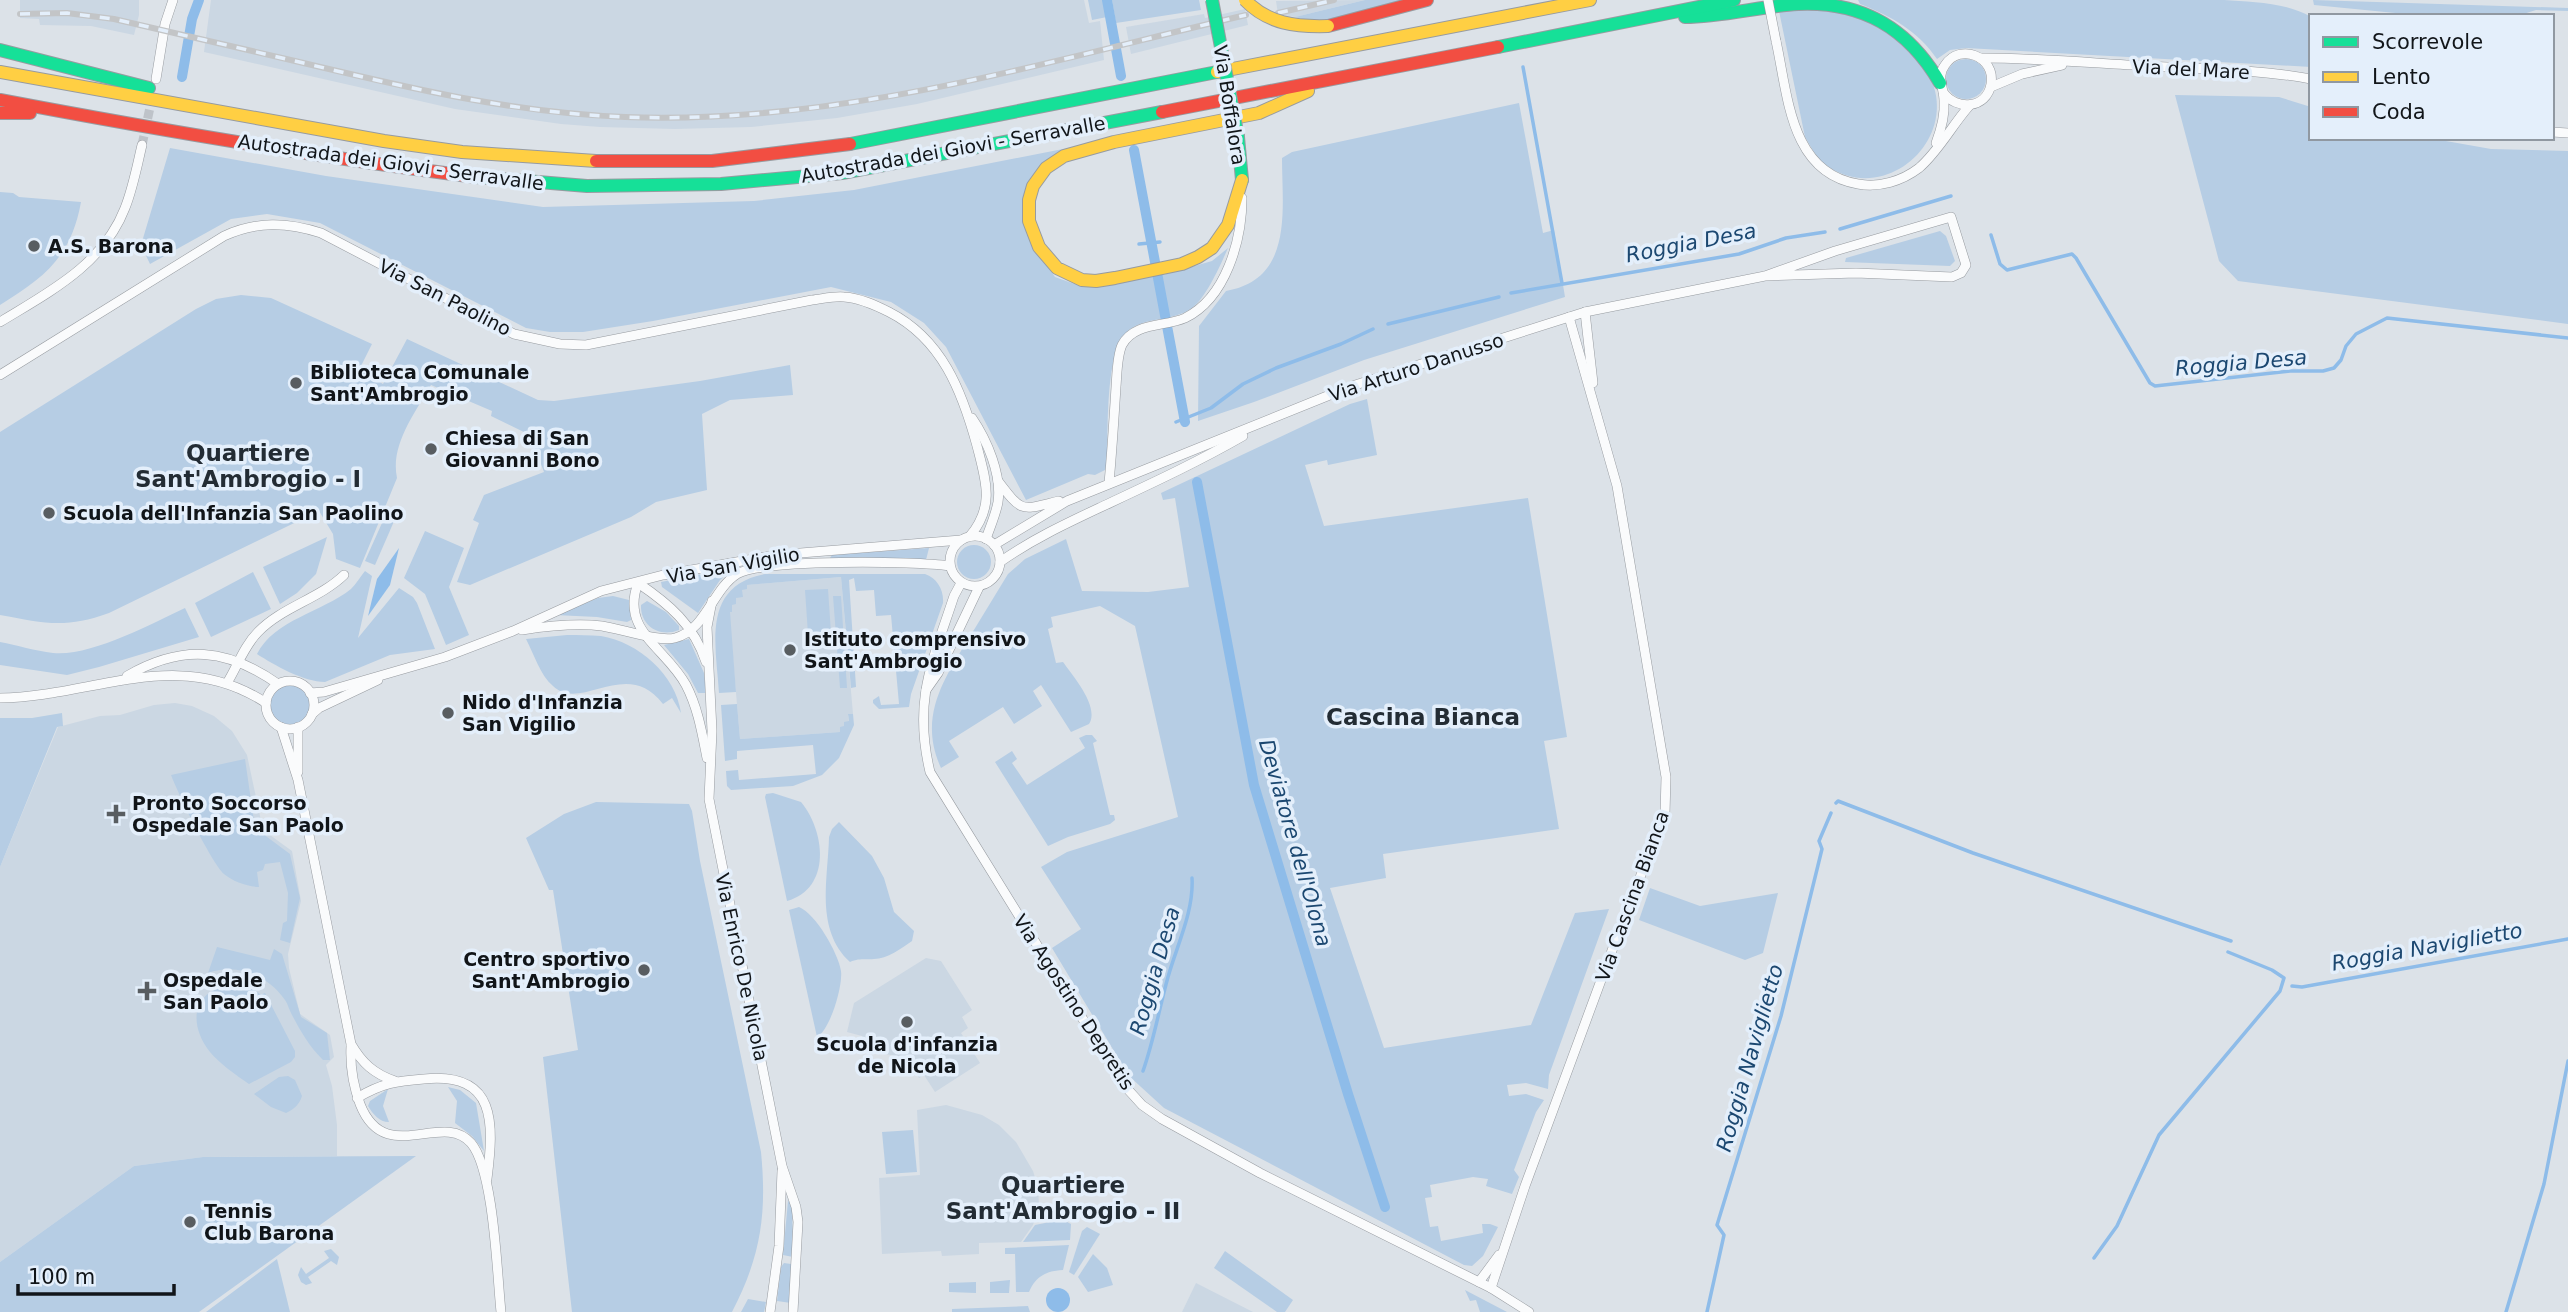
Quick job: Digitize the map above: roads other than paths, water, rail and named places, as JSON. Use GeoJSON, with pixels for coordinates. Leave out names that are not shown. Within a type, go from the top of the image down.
{"type":"FeatureCollection","features":[{"type":"Feature","properties":{"kind":"main road","name":"Via Boffalora"},"geometry":{"type":"LineString","coordinates":[[1212,0],[1238,137],[1242,180]]}},
{"type":"Feature","properties":{"kind":"main road"},"geometry":{"type":"LineString","coordinates":[[1245,0],[1279,24],[1302,28],[1328,26],[1427,0]]}},
{"type":"Feature","properties":{"kind":"main road"},"geometry":{"type":"LineString","coordinates":[[1495,17],[1544,0]]}},
{"type":"Feature","properties":{"kind":"main road","name":"Autostrada dei Giovi - Serravalle"},"geometry":{"type":"LineString","coordinates":[[0,72],[462,152],[606,162],[712,161],[838,146],[1590,0]]}},
{"type":"Feature","properties":{"kind":"main road","name":"Autostrada dei Giovi - Serravalle"},"geometry":{"type":"LineString","coordinates":[[0,100],[366,163],[487,178],[587,186],[722,184],[842,173],[1658,17],[1734,0]]}},
{"type":"Feature","properties":{"kind":"main road"},"geometry":{"type":"LineString","coordinates":[[1658,17],[1709,18],[1798,4],[1826,4],[1850,8],[1888,24],[1912,42],[1931,64],[1942,87]]}},
{"type":"Feature","properties":{"kind":"main road"},"geometry":{"type":"LineString","coordinates":[[0,50],[172,92],[228,113]]}},
{"type":"Feature","properties":{"kind":"main road"},"geometry":{"type":"LineString","coordinates":[[1242,180],[1223,236],[1211,249],[1176,266],[1095,281],[1080,279],[1055,267],[1032,235],[1028,203],[1032,188],[1048,166],[1060,158],[1079,150],[1265,111],[1333,80]]}},
{"type":"Feature","properties":{"kind":"main road"},"geometry":{"type":"LineString","coordinates":[[0,113],[67,113]]}},
{"type":"Feature","properties":{"kind":"street"},"geometry":{"type":"LineString","coordinates":[[156,79],[173,0]]}},
{"type":"Feature","properties":{"kind":"street"},"geometry":{"type":"LineString","coordinates":[[1768,0],[1798,138],[1813,161],[1827,173],[1855,184],[1886,183],[1913,172],[1933,151],[1970,105],[1982,100],[1991,87],[1990,71],[1980,58],[1966,53],[1951,58],[1943,67],[1942,124],[1933,151]]}},
{"type":"Feature","properties":{"kind":"street","name":"Via del Mare"},"geometry":{"type":"LineString","coordinates":[[1980,58],[2028,58],[2070,63],[2252,72],[2309,79]]}},
{"type":"Feature","properties":{"kind":"street","name":"Via del Mare"},"geometry":{"type":"LineString","coordinates":[[1991,87],[2022,74],[2070,63]]}},
{"type":"Feature","properties":{"kind":"street"},"geometry":{"type":"LineString","coordinates":[[1942,87],[1955,103],[1970,105]]}},
{"type":"Feature","properties":{"kind":"street"},"geometry":{"type":"LineString","coordinates":[[0,323],[72,277],[102,249],[125,210],[142,145]]}},
{"type":"Feature","properties":{"kind":"street","name":"Via Boffalora"},"geometry":{"type":"LineString","coordinates":[[1109,483],[1122,346],[1136,331],[1184,319],[1211,295],[1230,265],[1237,242],[1242,212],[1242,180]]}},
{"type":"Feature","properties":{"kind":"street"},"geometry":{"type":"LineString","coordinates":[[1951,217],[1966,265],[1961,273],[1952,277],[1856,273],[1765,276],[1835,251],[1951,217]]}},
{"type":"Feature","properties":{"kind":"street","name":"Via San Paolino"},"geometry":{"type":"LineString","coordinates":[[0,375],[224,236],[250,226],[280,224],[300,226],[321,233],[514,334],[560,344],[586,345],[812,300],[841,296],[859,299],[905,320],[924,336],[948,368],[965,407],[985,475],[987,496],[983,518],[965,538]]}},
{"type":"Feature","properties":{"kind":"street","name":"Via Arturo Danusso"},"geometry":{"type":"LineString","coordinates":[[990,542],[1067,501],[1352,386],[1585,312],[1765,276]]}},
{"type":"Feature","properties":{"kind":"street","name":"Via Cascina Bianca"},"geometry":{"type":"LineString","coordinates":[[1585,312],[1595,404]]}},
{"type":"Feature","properties":{"kind":"street","name":"Via Cascina Bianca"},"geometry":{"type":"LineString","coordinates":[[1491,1288],[1502,1251],[1624,918],[1665,814],[1666,777],[1620,498],[1569,317]]}},
{"type":"Feature","properties":{"kind":"street","name":"Via San Paolino"},"geometry":{"type":"LineString","coordinates":[[965,407],[990,454],[997,479],[998,501],[990,542]]}},
{"type":"Feature","properties":{"kind":"street","name":"Via Arturo Danusso"},"geometry":{"type":"LineString","coordinates":[[1000,562],[1068,523],[1203,458],[1266,422]]}},
{"type":"Feature","properties":{"kind":"street"},"geometry":{"type":"LineString","coordinates":[[997,479],[1017,503],[1031,509],[1056,501],[1067,501]]}},
{"type":"Feature","properties":{"kind":"street"},"geometry":{"type":"LineString","coordinates":[[1067,501],[1057,512],[1062,521],[1068,523]]}},
{"type":"Feature","properties":{"kind":"street"},"geometry":{"type":"LineString","coordinates":[[965,538],[990,542],[1000,562],[992,580],[979,587],[961,583],[950,566],[952,551],[965,538]]}},
{"type":"Feature","properties":{"kind":"street","name":"Via San Vigilio"},"geometry":{"type":"LineString","coordinates":[[312,714],[383,677],[513,631],[601,591],[663,575],[776,555],[965,538]]}},
{"type":"Feature","properties":{"kind":"street","name":"Via San Vigilio"},"geometry":{"type":"LineString","coordinates":[[691,630],[703,617],[719,589],[737,574],[762,566],[845,563],[950,566]]}},
{"type":"Feature","properties":{"kind":"street"},"geometry":{"type":"LineString","coordinates":[[227,684],[260,630],[344,575]]}},
{"type":"Feature","properties":{"kind":"street","name":"Via Enrico De Nicola"},"geometry":{"type":"LineString","coordinates":[[708,673],[700,647],[691,630],[673,608],[638,583],[634,594],[634,613],[638,625],[688,688],[698,716],[709,767]]}},
{"type":"Feature","properties":{"kind":"street","name":"Via Agostino Depretis"},"geometry":{"type":"LineString","coordinates":[[961,583],[929,669],[925,692],[922,727],[930,772],[1123,1084],[1142,1105],[1162,1119],[1260,1172],[1491,1288],[1529,1312]]}},
{"type":"Feature","properties":{"kind":"street","name":"Via Agostino Depretis"},"geometry":{"type":"LineString","coordinates":[[925,692],[938,673],[979,587]]}},
{"type":"Feature","properties":{"kind":"street","name":"Via Enrico De Nicola"},"geometry":{"type":"LineString","coordinates":[[712,601],[708,620],[712,731],[709,799],[782,1166],[796,1207],[798,1222],[793,1312]]}},
{"type":"Feature","properties":{"kind":"street","name":"Via San Vigilio"},"geometry":{"type":"LineString","coordinates":[[513,631],[559,625],[600,626],[644,634]]}},
{"type":"Feature","properties":{"kind":"street"},"geometry":{"type":"LineString","coordinates":[[644,634],[658,638],[674,638],[691,630]]}},
{"type":"Feature","properties":{"kind":"street"},"geometry":{"type":"LineString","coordinates":[[124,678],[145,666],[186,656],[214,654],[239,661],[278,684]]}},
{"type":"Feature","properties":{"kind":"street"},"geometry":{"type":"LineString","coordinates":[[0,698],[61,692],[124,678],[191,676],[227,684],[253,694],[266,703]]}},
{"type":"Feature","properties":{"kind":"street","name":"Via San Vigilio"},"geometry":{"type":"LineString","coordinates":[[310,693],[318,694],[366,679],[383,677]]}},
{"type":"Feature","properties":{"kind":"street"},"geometry":{"type":"LineString","coordinates":[[281,727],[298,727],[307,722],[312,714],[310,693],[295,682],[278,684],[270,691],[266,703],[269,716],[281,727],[298,780],[351,1044],[350,1062],[358,1098],[368,1123],[386,1134],[452,1133],[461,1136],[477,1154],[487,1182]]}},
{"type":"Feature","properties":{"kind":"street"},"geometry":{"type":"LineString","coordinates":[[298,727],[298,780]]}},
{"type":"Feature","properties":{"kind":"street"},"geometry":{"type":"LineString","coordinates":[[351,1044],[369,1068],[380,1076],[395,1081]]}},
{"type":"Feature","properties":{"kind":"street"},"geometry":{"type":"LineString","coordinates":[[358,1098],[395,1081],[453,1078],[475,1087],[484,1101],[489,1126],[487,1182],[501,1312]]}},
{"type":"Feature","properties":{"kind":"street","name":"Via Enrico De Nicola"},"geometry":{"type":"LineString","coordinates":[[770,1312],[779,1246],[782,1166]]}},
{"type":"Feature","properties":{"kind":"street","name":"Via Cascina Bianca"},"geometry":{"type":"LineString","coordinates":[[1479,1282],[1502,1251]]}},
{"type":"Feature","properties":{"kind":"water"},"geometry":{"type":"Polygon","coordinates":[[[399,548],[390,585],[368,616],[377,579],[399,548]]]}},
{"type":"Feature","properties":{"kind":"water"},"geometry":{"type":"Polygon","coordinates":[[[1058,1288],[1066,1292],[1070,1300],[1066,1308],[1058,1312],[1050,1308],[1046,1300],[1050,1292],[1058,1288]]]}},
{"type":"Feature","properties":{"kind":"waterway"},"geometry":{"type":"LineString","coordinates":[[182,77],[192,19],[199,0]]}},
{"type":"Feature","properties":{"kind":"waterway"},"geometry":{"type":"LineString","coordinates":[[1107,0],[1121,76]]}},
{"type":"Feature","properties":{"kind":"waterway","name":"Roggia Desa"},"geometry":{"type":"LineString","coordinates":[[1523,67],[1562,283]]}},
{"type":"Feature","properties":{"kind":"waterway"},"geometry":{"type":"LineString","coordinates":[[1134,150],[1185,422]]}},
{"type":"Feature","properties":{"kind":"waterway","name":"Roggia Desa"},"geometry":{"type":"LineString","coordinates":[[1840,229],[1951,196]]}},
{"type":"Feature","properties":{"kind":"waterway","name":"Roggia Desa"},"geometry":{"type":"LineString","coordinates":[[1511,293],[1739,254],[1786,238],[1825,232]]}},
{"type":"Feature","properties":{"kind":"waterway","name":"Roggia Desa"},"geometry":{"type":"LineString","coordinates":[[1991,235],[2000,264],[2007,270],[2072,254],[2150,383],[2155,386],[2334,368],[2356,334],[2387,318],[2568,338]]}},
{"type":"Feature","properties":{"kind":"waterway"},"geometry":{"type":"LineString","coordinates":[[1139,244],[1160,242]]}},
{"type":"Feature","properties":{"kind":"waterway","name":"Roggia Desa"},"geometry":{"type":"LineString","coordinates":[[1388,324],[1499,297]]}},
{"type":"Feature","properties":{"kind":"waterway","name":"Roggia Desa"},"geometry":{"type":"LineString","coordinates":[[1176,422],[1211,408],[1243,384],[1276,368],[1373,329]]}},
{"type":"Feature","properties":{"kind":"waterway","name":"Deviatore dell'Olona"},"geometry":{"type":"LineString","coordinates":[[1197,482],[1254,785],[1385,1207]]}},
{"type":"Feature","properties":{"kind":"waterway","name":"Roggia Naviglietto"},"geometry":{"type":"LineString","coordinates":[[1836,803],[1838,801],[1973,853],[2231,941]]}},
{"type":"Feature","properties":{"kind":"waterway","name":"Roggia Naviglietto"},"geometry":{"type":"LineString","coordinates":[[1707,1312],[1724,1235],[1717,1225],[1781,1016],[1822,849],[1819,841],[1831,813]]}},
{"type":"Feature","properties":{"kind":"waterway","name":"Roggia Desa"},"geometry":{"type":"LineString","coordinates":[[1143,1071],[1188,915],[1192,878]]}},
{"type":"Feature","properties":{"kind":"waterway","name":"Roggia Naviglietto"},"geometry":{"type":"LineString","coordinates":[[2292,986],[2302,987],[2568,939]]}},
{"type":"Feature","properties":{"kind":"waterway"},"geometry":{"type":"LineString","coordinates":[[2094,1258],[2117,1226],[2159,1135],[2280,991],[2284,978],[2272,970],[2228,952]]}},
{"type":"Feature","properties":{"kind":"waterway"},"geometry":{"type":"LineString","coordinates":[[2506,1312],[2544,1184],[2568,1061]]}},
{"type":"Feature","properties":{"kind":"tunnel"},"geometry":{"type":"LineString","coordinates":[[142,145],[152,98]]}},
{"type":"Feature","properties":{"kind":"railway"},"geometry":{"type":"LineString","coordinates":[[1278,13],[1334,0]]}},
{"type":"Feature","properties":{"kind":"railway"},"geometry":{"type":"LineString","coordinates":[[20,14],[67,13],[114,19],[459,97],[583,115],[625,117],[705,117],[861,101],[939,87],[1246,15]]}},
{"type":"Feature","properties":{"kind":"place","name":"A.S. Barona"},"geometry":{"type":"Point","coordinates":[34,246]}},
{"type":"Feature","properties":{"kind":"place","name":"Biblioteca Comunale Sant'Ambrogio"},"geometry":{"type":"Point","coordinates":[296,383]}},
{"type":"Feature","properties":{"kind":"place","name":"Chiesa di San Giovanni Bono"},"geometry":{"type":"Point","coordinates":[431,449]}},
{"type":"Feature","properties":{"kind":"place","name":"Scuola dell'Infanzia San Paolino"},"geometry":{"type":"Point","coordinates":[49,513]}},
{"type":"Feature","properties":{"kind":"place","name":"Istituto comprensivo Sant'Ambrogio"},"geometry":{"type":"Point","coordinates":[790,650]}},
{"type":"Feature","properties":{"kind":"place","name":"Nido d'Infanzia San Vigilio"},"geometry":{"type":"Point","coordinates":[448,713]}},
{"type":"Feature","properties":{"kind":"place","name":"Pronto Soccorso Ospedale San Paolo"},"geometry":{"type":"Point","coordinates":[116,814]}},
{"type":"Feature","properties":{"kind":"place","name":"Centro sportivo Sant'Ambrogio"},"geometry":{"type":"Point","coordinates":[644,970]}},
{"type":"Feature","properties":{"kind":"place","name":"Ospedale San Paolo"},"geometry":{"type":"Point","coordinates":[147,991]}},
{"type":"Feature","properties":{"kind":"place","name":"Scuola d'infanzia de Nicola"},"geometry":{"type":"Point","coordinates":[907,1022]}},
{"type":"Feature","properties":{"kind":"place","name":"Tennis Club Barona"},"geometry":{"type":"Point","coordinates":[190,1222]}},
{"type":"Feature","properties":{"kind":"district","name":"Quartiere Sant'Ambrogio - I"},"geometry":{"type":"Point","coordinates":[248,466]}},
{"type":"Feature","properties":{"kind":"district","name":"Cascina Bianca"},"geometry":{"type":"Point","coordinates":[1423,717]}},
{"type":"Feature","properties":{"kind":"district","name":"Quartiere Sant'Ambrogio - II"},"geometry":{"type":"Point","coordinates":[1063,1198]}}]}
